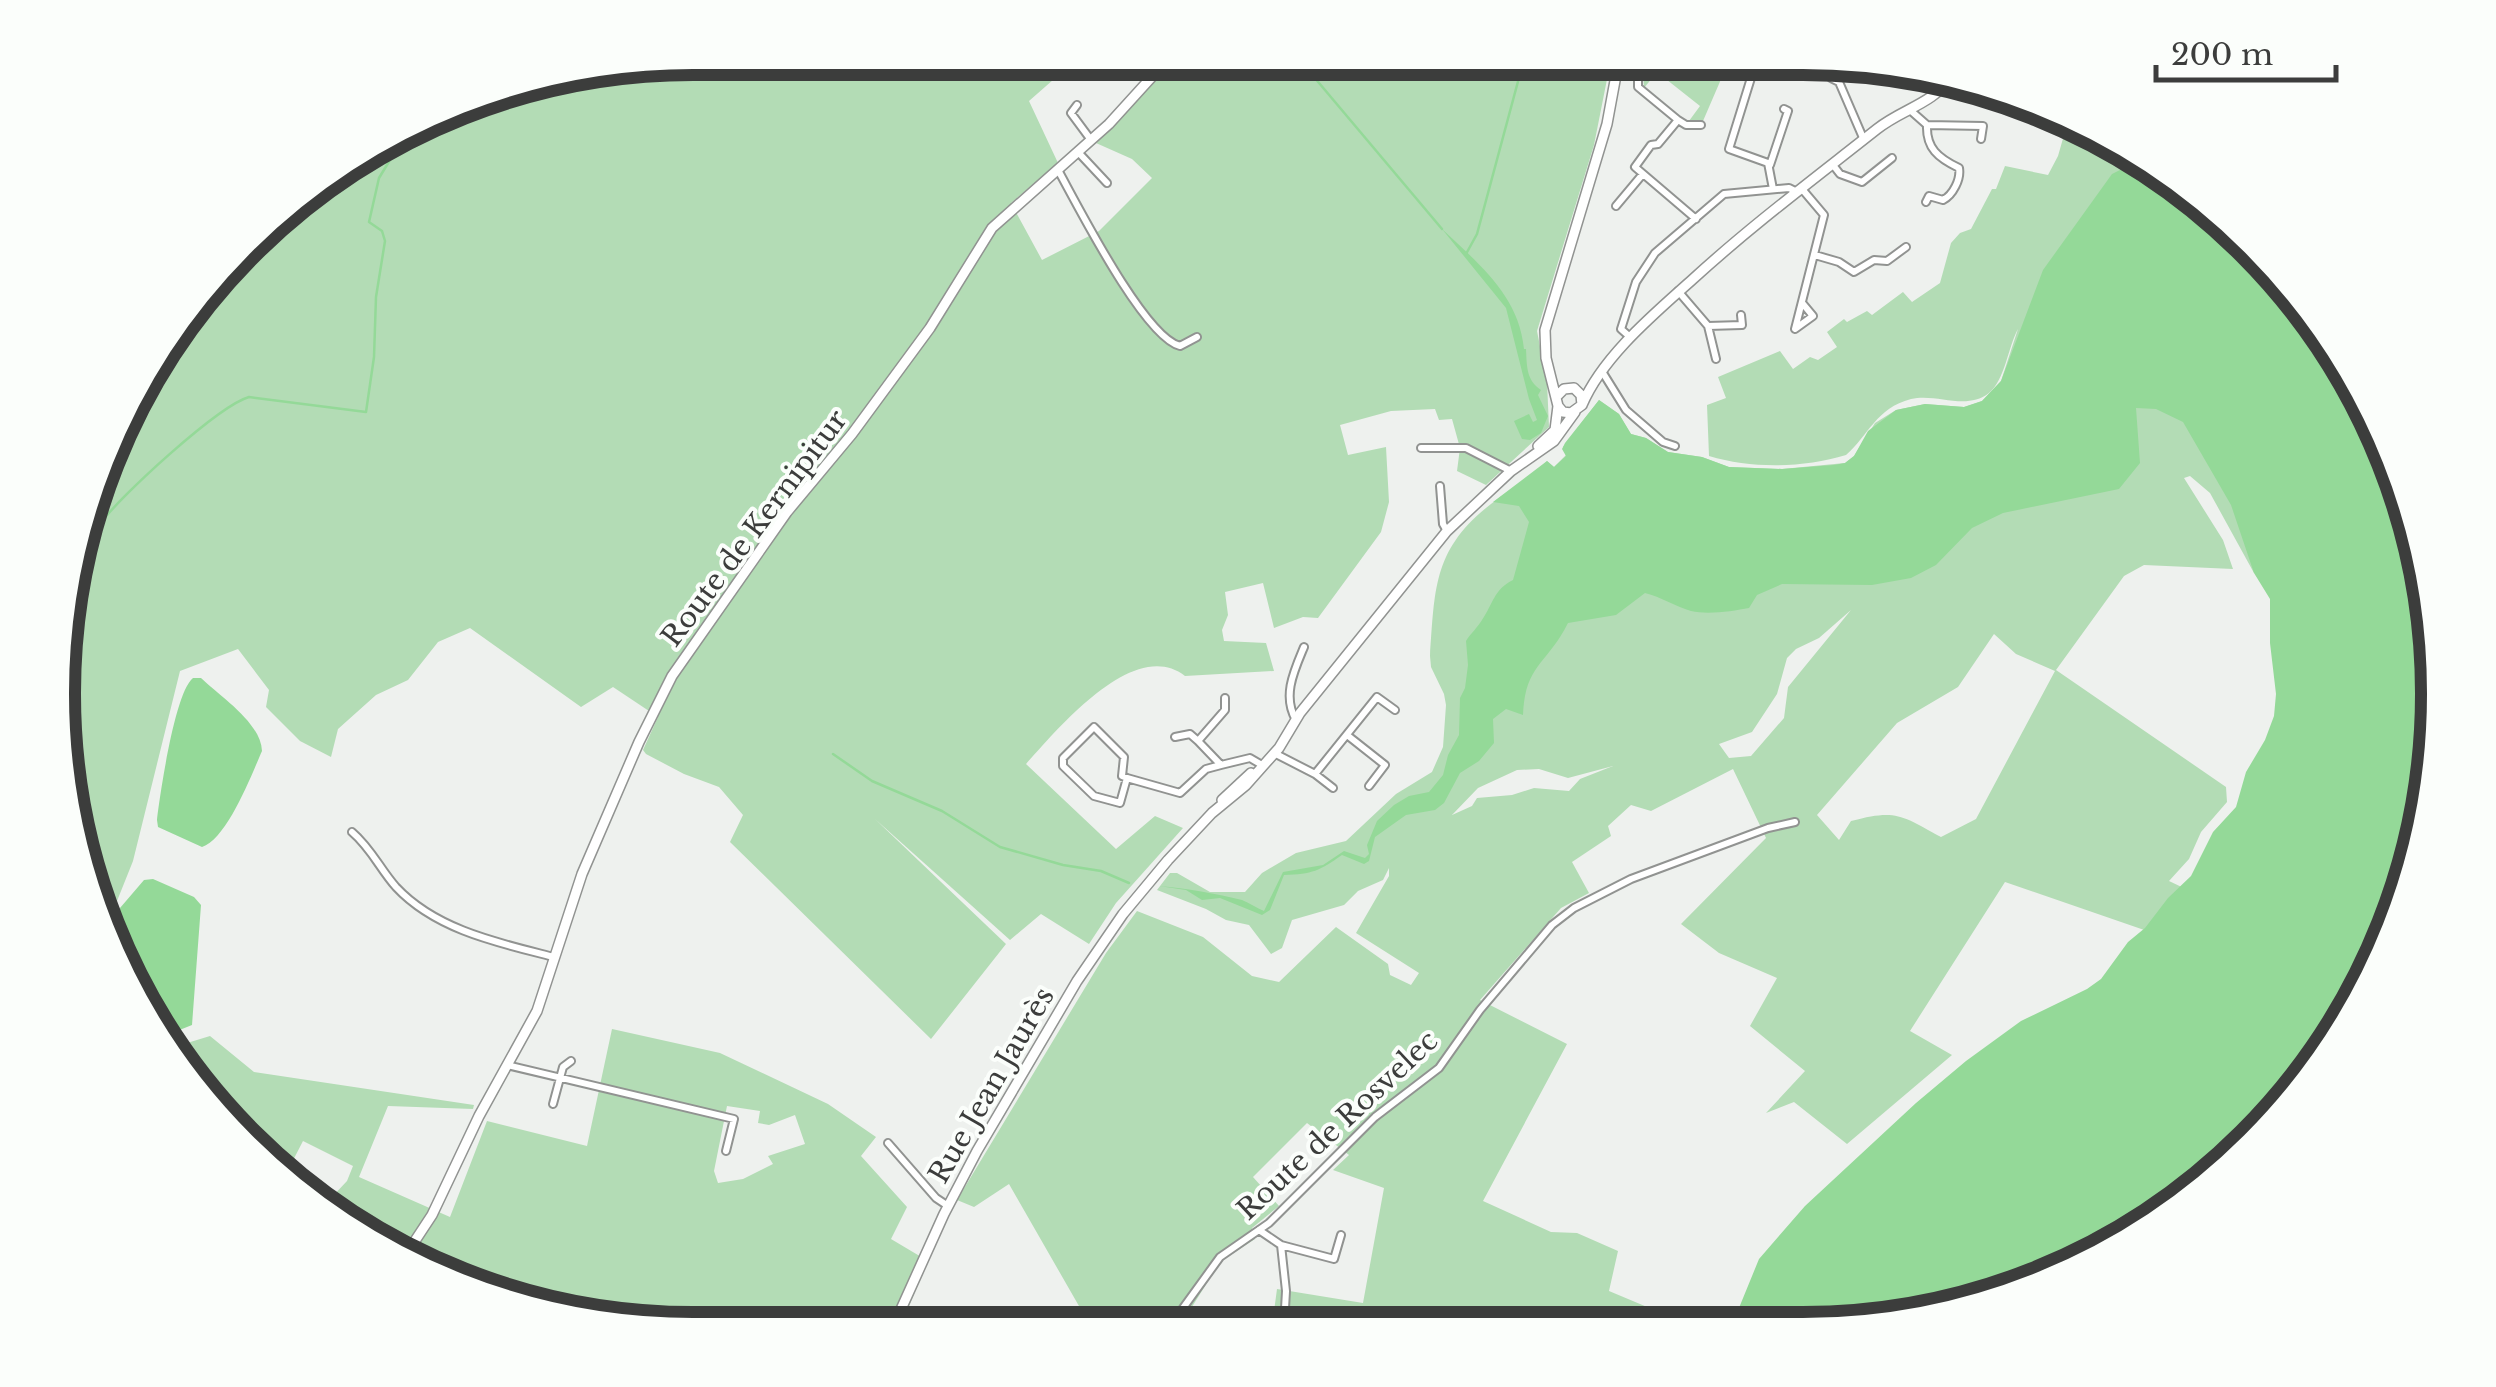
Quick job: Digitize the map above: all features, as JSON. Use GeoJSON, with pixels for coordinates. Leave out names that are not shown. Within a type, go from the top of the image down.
{"type":"FeatureCollection","features":[{"type":"Feature","properties":{"kind":"street","name":"Route de Kernipitur"},"geometry":{"type":"LineString","coordinates":[[413,1244],[432,1215],[537,1011],[582,874],[672,676],[787,512],[852,434],[930,328],[992,228],[1091,140],[1153,75]]}},
{"type":"Feature","properties":{"kind":"street"},"geometry":{"type":"LineString","coordinates":[[1578,409],[1563,412],[1558,401],[1546,358],[1545,330],[1607,124],[1617,75]]}},
{"type":"Feature","properties":{"kind":"street"},"geometry":{"type":"LineString","coordinates":[[1638,75],[1638,86],[1678,120],[1686,125],[1701,125]]}},
{"type":"Feature","properties":{"kind":"street"},"geometry":{"type":"LineString","coordinates":[[1751,78],[1729,150],[1770,165]]}},
{"type":"Feature","properties":{"kind":"street"},"geometry":{"type":"LineString","coordinates":[[1831,78],[1839,82],[1864,140]]}},
{"type":"Feature","properties":{"kind":"street"},"geometry":{"type":"LineString","coordinates":[[1530,457],[1554,441],[1630,337],[1678,292],[1864,140],[1940,91]]}},
{"type":"Feature","properties":{"kind":"street"},"geometry":{"type":"LineString","coordinates":[[1077,105],[1071,113],[1091,140]]}},
{"type":"Feature","properties":{"kind":"street"},"geometry":{"type":"LineString","coordinates":[[1773,189],[1770,165],[1788,111],[1784,109]]}},
{"type":"Feature","properties":{"kind":"street"},"geometry":{"type":"LineString","coordinates":[[1910,110],[1927,125],[1983,126],[1981,139]]}},
{"type":"Feature","properties":{"kind":"street"},"geometry":{"type":"LineString","coordinates":[[1678,120],[1658,144],[1651,144],[1635,164],[1636,170],[1696,219]]}},
{"type":"Feature","properties":{"kind":"street"},"geometry":{"type":"LineString","coordinates":[[1926,202],[1929,196],[1942,200],[1949,196],[1960,175],[1958,168],[1939,158],[1927,141],[1927,125]]}},
{"type":"Feature","properties":{"kind":"street"},"geometry":{"type":"LineString","coordinates":[[1078,152],[1107,183]]}},
{"type":"Feature","properties":{"kind":"street"},"geometry":{"type":"LineString","coordinates":[[1833,166],[1840,174],[1862,182],[1892,158]]}},
{"type":"Feature","properties":{"kind":"street"},"geometry":{"type":"LineString","coordinates":[[1058,169],[1123,284],[1164,338],[1180,346],[1197,337]]}},
{"type":"Feature","properties":{"kind":"street"},"geometry":{"type":"LineString","coordinates":[[1616,206],[1642,175]]}},
{"type":"Feature","properties":{"kind":"street"},"geometry":{"type":"LineString","coordinates":[[1630,337],[1622,332],[1621,321],[1636,282],[1655,253],[1724,194],[1790,188],[1800,191],[1824,215],[1803,304]]}},
{"type":"Feature","properties":{"kind":"street"},"geometry":{"type":"LineString","coordinates":[[1815,255],[1839,262],[1854,272],[1874,260],[1887,261],[1906,247]]}},
{"type":"Feature","properties":{"kind":"street"},"geometry":{"type":"LineString","coordinates":[[1678,292],[1708,326],[1716,360]]}},
{"type":"Feature","properties":{"kind":"street"},"geometry":{"type":"LineString","coordinates":[[1708,326],[1742,325],[1741,315]]}},
{"type":"Feature","properties":{"kind":"street"},"geometry":{"type":"LineString","coordinates":[[1604,373],[1626,410],[1662,442],[1675,446]]}},
{"type":"Feature","properties":{"kind":"street"},"geometry":{"type":"LineString","coordinates":[[1552,374],[1581,395],[1578,409]]}},
{"type":"Feature","properties":{"kind":"street"},"geometry":{"type":"LineString","coordinates":[[1530,457],[1554,430],[1558,401],[1572,388],[1594,384]]}},
{"type":"Feature","properties":{"kind":"street"},"geometry":{"type":"LineString","coordinates":[[1421,448],[1466,448],[1511,471]]}},
{"type":"Feature","properties":{"kind":"street","name":"Rue Jean Jaurès"},"geometry":{"type":"LineString","coordinates":[[900,1312],[948,1206],[1077,980],[1152,878],[1283,743],[1447,531],[1530,457]]}},
{"type":"Feature","properties":{"kind":"street"},"geometry":{"type":"LineString","coordinates":[[1440,486],[1442,524],[1447,531]]}},
{"type":"Feature","properties":{"kind":"street"},"geometry":{"type":"LineString","coordinates":[[1298,720],[1291,711],[1290,680],[1304,647]]}},
{"type":"Feature","properties":{"kind":"street"},"geometry":{"type":"LineString","coordinates":[[1315,774],[1377,697],[1395,710]]}},
{"type":"Feature","properties":{"kind":"street"},"geometry":{"type":"LineString","coordinates":[[1198,740],[1225,710],[1225,698]]}},
{"type":"Feature","properties":{"kind":"street"},"geometry":{"type":"LineString","coordinates":[[1128,778],[1120,802],[1094,796],[1063,766],[1063,758],[1094,727],[1124,756],[1122,776],[1180,793],[1206,769],[1250,758],[1260,767]]}},
{"type":"Feature","properties":{"kind":"street"},"geometry":{"type":"LineString","coordinates":[[1174,737],[1190,734],[1222,765]]}},
{"type":"Feature","properties":{"kind":"street"},"geometry":{"type":"LineString","coordinates":[[1347,734],[1385,765],[1369,786]]}},
{"type":"Feature","properties":{"kind":"street"},"geometry":{"type":"LineString","coordinates":[[1274,751],[1333,788]]}},
{"type":"Feature","properties":{"kind":"street","name":"Route de Rosvelec"},"geometry":{"type":"LineString","coordinates":[[1182,1312],[1220,1257],[1290,1205],[1375,1118],[1439,1068],[1492,996],[1558,920],[1631,879],[1768,828],[1795,822]]}},
{"type":"Feature","properties":{"kind":"street"},"geometry":{"type":"LineString","coordinates":[[352,832],[364,842],[395,886],[417,905],[470,933],[554,956]]}},
{"type":"Feature","properties":{"kind":"street"},"geometry":{"type":"LineString","coordinates":[[553,1104],[563,1067],[571,1062]]}},
{"type":"Feature","properties":{"kind":"street"},"geometry":{"type":"LineString","coordinates":[[507,1065],[734,1119],[726,1152]]}},
{"type":"Feature","properties":{"kind":"street"},"geometry":{"type":"LineString","coordinates":[[888,1143],[936,1198],[948,1206]]}},
{"type":"Feature","properties":{"kind":"street"},"geometry":{"type":"LineString","coordinates":[[1259,1230],[1281,1245],[1334,1259],[1340,1236]]}},
{"type":"Feature","properties":{"kind":"street"},"geometry":{"type":"LineString","coordinates":[[1281,1245],[1285,1312]]}},
{"type":"Feature","properties":{"kind":"shaded area"},"geometry":{"type":"Polygon","coordinates":[[[694,75],[1059,75],[1029,101],[1058,163],[1011,203],[1042,260],[1099,231],[1152,178],[1132,159],[1096,143],[1158,75],[1608,75],[1594,145],[1537,331],[1547,382],[1549,427],[1486,485],[1457,471],[1460,448],[1452,419],[1439,420],[1435,409],[1391,411],[1340,425],[1348,455],[1386,447],[1389,502],[1381,532],[1318,618],[1303,617],[1274,628],[1263,583],[1225,592],[1228,615],[1222,630],[1224,641],[1266,643],[1274,671],[1185,676],[1165,667],[1143,668],[1098,692],[1026,764],[1116,849],[1155,816],[1183,828],[1116,903],[1089,944],[1041,914],[1010,940],[875,819],[1006,944],[931,1039],[730,842],[743,815],[719,787],[646,754],[643,750],[658,717],[613,687],[581,707],[470,628],[438,642],[408,680],[376,695],[338,729],[331,757],[300,741],[266,707],[269,690],[238,649],[180,671],[133,861],[114,908],[87,814],[75,694],[80,613],[108,495],[158,384],[228,286],[286,228],[384,158],[495,108],[613,80],[694,75]]]}},
{"type":"Feature","properties":{"kind":"shaded area"},"geometry":{"type":"Polygon","coordinates":[[[1643,75],[1655,75],[1644,88],[1643,75]]]}},
{"type":"Feature","properties":{"kind":"shaded area"},"geometry":{"type":"Polygon","coordinates":[[[1661,75],[1723,75],[1703,121],[1689,121],[1700,106],[1661,75]]]}},
{"type":"Feature","properties":{"kind":"shaded area"},"geometry":{"type":"Polygon","coordinates":[[[2064,134],[2076,139],[2179,203],[2268,286],[2338,384],[2388,495],[2350,547],[2310,495],[2315,471],[2310,435],[2286,347],[2269,311],[2245,287],[2228,278],[2190,272],[2152,279],[2095,307],[2072,327],[2028,407],[2016,443],[1941,449],[1903,469],[1885,489],[1837,513],[1785,531],[1700,535],[1675,513],[1647,527],[1630,528],[1605,518],[1597,522],[1589,562],[1563,577],[1530,617],[1504,622],[1491,633],[1506,668],[1499,678],[1472,694],[1481,722],[1479,742],[1456,752],[1450,764],[1451,775],[1437,794],[1402,803],[1384,820],[1386,823],[1406,807],[1437,800],[1452,781],[1459,755],[1483,742],[1486,723],[1477,696],[1503,683],[1511,667],[1497,632],[1507,625],[1535,618],[1562,586],[1596,564],[1598,529],[1603,523],[1641,534],[1673,516],[1707,546],[1788,543],[1813,538],[1842,526],[1944,463],[2007,463],[2026,457],[2034,449],[2051,401],[2070,372],[2116,323],[2151,304],[2170,300],[2214,303],[2240,308],[2256,331],[2279,410],[2287,457],[2272,502],[2288,530],[2310,556],[2254,573],[2210,493],[2190,476],[2184,478],[2223,540],[2233,569],[2144,565],[2124,576],[2056,670],[2226,787],[2227,802],[2201,832],[2189,859],[2169,881],[2190,891],[2161,909],[2156,928],[2150,932],[2005,882],[1910,1031],[1952,1055],[1847,1144],[1794,1102],[1766,1113],[1805,1071],[1750,1026],[1777,978],[1719,953],[1681,924],[1766,838],[1733,769],[1651,811],[1631,805],[1608,826],[1611,836],[1572,862],[1589,893],[1561,908],[1480,1000],[1567,1044],[1483,1201],[1551,1232],[1577,1233],[1618,1251],[1609,1291],[1659,1312],[1274,1312],[1277,1289],[1363,1303],[1384,1188],[1333,1170],[1349,1155],[1307,1123],[1253,1177],[1279,1206],[1252,1228],[1255,1239],[1220,1262],[1189,1312],[1082,1312],[1009,1184],[974,1207],[957,1200],[1106,953],[1137,911],[1203,937],[1252,976],[1279,982],[1336,927],[1388,964],[1390,975],[1411,985],[1419,973],[1356,933],[1389,876],[1389,868],[1383,880],[1358,891],[1344,905],[1292,920],[1282,948],[1271,954],[1249,925],[1226,920],[1157,890],[1170,873],[1177,873],[1210,892],[1245,892],[1262,873],[1296,853],[1346,841],[1396,794],[1432,772],[1443,747],[1446,705],[1430,656],[1436,590],[1448,554],[1458,537],[1491,504],[1547,461],[1554,467],[1566,455],[1563,447],[1599,400],[1619,414],[1631,434],[1668,452],[1702,457],[1729,467],[1782,469],[1845,463],[1875,423],[1896,410],[1925,404],[1964,407],[1982,401],[2001,381],[2018,329],[1999,380],[1989,393],[1971,401],[1921,398],[1899,403],[1881,415],[1846,455],[1778,465],[1709,456],[1707,405],[1726,398],[1718,377],[1780,351],[1793,369],[1810,357],[1818,360],[1837,347],[1827,332],[1844,319],[1847,322],[1867,311],[1872,315],[1903,292],[1912,302],[1940,283],[1951,243],[1960,233],[1971,229],[1992,189],[1996,189],[2005,166],[2048,175],[2064,134]],[[1851,610],[1819,638],[1787,658],[1777,694],[1752,732],[1719,744],[1729,758],[1751,756],[1784,718],[1788,687],[1851,610]],[[1994,634],[1958,687],[1897,723],[1817,815],[1839,840],[1851,821],[1878,815],[1907,819],[1941,837],[1976,819],[2055,671],[2016,654],[1994,634]],[[1613,766],[1568,778],[1539,769],[1517,770],[1478,788],[1452,815],[1472,806],[1477,798],[1512,795],[1534,788],[1569,791],[1580,779],[1613,766]]]}},
{"type":"Feature","properties":{"kind":"shaded area"},"geometry":{"type":"Polygon","coordinates":[[[2126,167],[2146,179],[2210,228],[2268,286],[2317,350],[2374,457],[2400,533],[2420,653],[2416,774],[2388,892],[2338,1003],[2293,1070],[2240,1131],[2146,1208],[2039,1265],[1963,1291],[1843,1311],[1737,1312],[1759,1259],[1805,1206],[1966,1061],[2021,1021],[2101,979],[2128,942],[2191,876],[2213,832],[2236,807],[2246,772],[2274,716],[2270,599],[2254,573],[2231,505],[2183,422],[2156,409],[2136,408],[2140,463],[2119,489],[2003,513],[1972,528],[1936,565],[1911,578],[1872,585],[1782,584],[1757,595],[1749,608],[1713,613],[1691,611],[1645,593],[1616,615],[1568,623],[1528,685],[1523,715],[1506,709],[1493,719],[1494,743],[1479,761],[1460,773],[1444,803],[1435,810],[1406,815],[1375,837],[1369,861],[1364,864],[1342,855],[1315,871],[1284,875],[1270,910],[1262,915],[1220,898],[1202,900],[1186,890],[1159,886],[1201,892],[1242,900],[1264,911],[1283,872],[1323,865],[1344,851],[1365,858],[1377,821],[1409,796],[1429,792],[1443,775],[1459,735],[1460,698],[1468,665],[1466,641],[1498,592],[1513,580],[1529,522],[1519,506],[1493,502],[1547,461],[1554,467],[1566,456],[1562,449],[1565,443],[1599,400],[1619,414],[1631,434],[1668,452],[1702,457],[1729,467],[1782,469],[1845,463],[1854,456],[1868,431],[1896,410],[1925,404],[1964,407],[1982,401],[2001,381],[2043,270],[2112,174],[2126,167]]]}},
{"type":"Feature","properties":{"kind":"shaded area"},"geometry":{"type":"Polygon","coordinates":[[[1442,229],[1495,283],[1514,313],[1526,349],[1528,372],[1541,390],[1538,395],[1548,416],[1541,433],[1530,440],[1522,439],[1514,421],[1529,414],[1533,422],[1537,420],[1506,308],[1442,229]]]}},
{"type":"Feature","properties":{"kind":"shaded area"},"geometry":{"type":"Polygon","coordinates":[[[193,678],[201,678],[239,711],[255,730],[262,751],[229,820],[202,847],[158,827],[157,820],[174,722],[193,678]]]}},
{"type":"Feature","properties":{"kind":"shaded area"},"geometry":{"type":"Polygon","coordinates":[[[153,879],[194,897],[201,905],[192,1025],[176,1032],[139,967],[117,917],[120,908],[144,880],[153,879]]]}},
{"type":"Feature","properties":{"kind":"shaded area"},"geometry":{"type":"Polygon","coordinates":[[[612,1029],[720,1053],[828,1104],[876,1137],[861,1156],[907,1207],[891,1239],[928,1261],[906,1312],[653,1311],[533,1291],[457,1265],[350,1208],[333,1196],[347,1181],[353,1166],[303,1141],[291,1163],[228,1101],[184,1044],[210,1036],[254,1072],[474,1105],[473,1109],[388,1106],[359,1177],[450,1217],[487,1121],[587,1146],[612,1029]],[[727,1106],[714,1171],[718,1183],[743,1179],[773,1164],[768,1156],[805,1144],[795,1115],[769,1125],[758,1123],[760,1111],[727,1106]]]}},
{"type":"Feature","properties":{"kind":"waterway"},"geometry":{"type":"LineString","coordinates":[[1312,75],[1442,229]]}},
{"type":"Feature","properties":{"kind":"waterway"},"geometry":{"type":"LineString","coordinates":[[1466,254],[1477,234],[1520,75]]}},
{"type":"Feature","properties":{"kind":"waterway"},"geometry":{"type":"LineString","coordinates":[[98,526],[170,454],[215,417],[249,397],[366,412],[385,241],[382,231],[369,222],[379,178],[395,152]]}},
{"type":"Feature","properties":{"kind":"waterway"},"geometry":{"type":"LineString","coordinates":[[833,754],[872,781],[942,811],[1000,847],[1101,871],[1129,883]]}}]}
